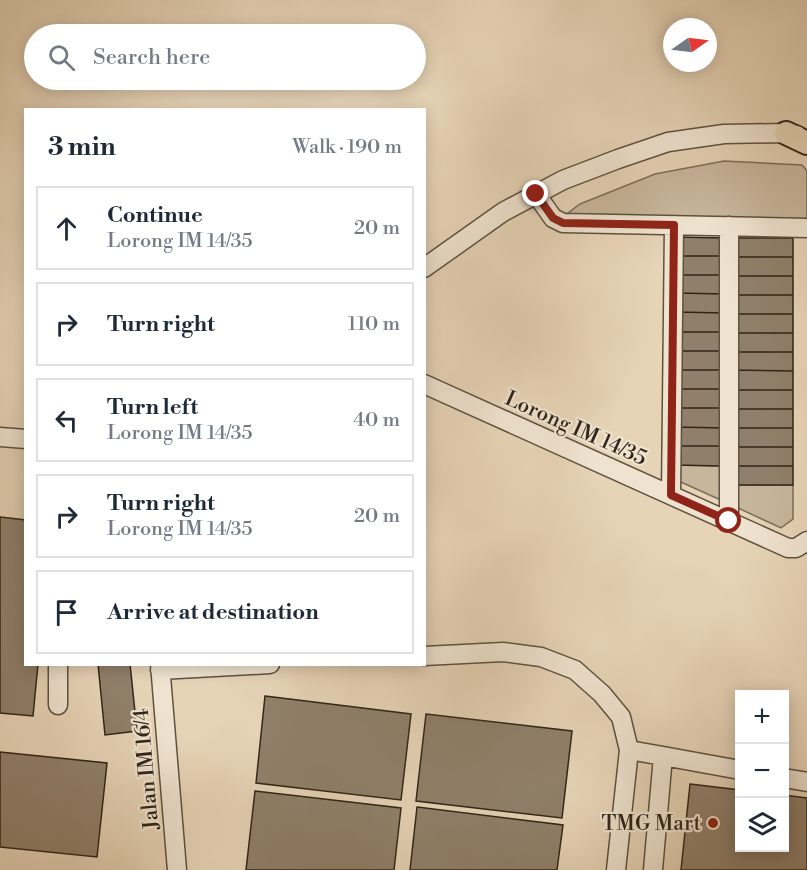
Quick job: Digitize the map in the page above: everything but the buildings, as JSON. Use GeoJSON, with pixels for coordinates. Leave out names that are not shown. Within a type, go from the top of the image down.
{"type":"FeatureCollection","features":[{"type":"Feature","properties":{"kind":"main road"},"geometry":{"type":"LineString","coordinates":[[800,134],[807,143]]}},
{"type":"Feature","properties":{"kind":"street"},"geometry":{"type":"LineString","coordinates":[[426,267],[503,212],[562,180],[668,142],[724,134],[800,134]]}},
{"type":"Feature","properties":{"kind":"street"},"geometry":{"type":"LineString","coordinates":[[536,194],[553,218],[563,223],[807,228]]}},
{"type":"Feature","properties":{"kind":"street"},"geometry":{"type":"LineString","coordinates":[[671,495],[674,225]]}},
{"type":"Feature","properties":{"kind":"street"},"geometry":{"type":"LineString","coordinates":[[729,226],[729,521]]}},
{"type":"Feature","properties":{"kind":"street","name":"Lorong IM 14/35"},"geometry":{"type":"LineString","coordinates":[[426,385],[788,548],[796,548],[807,541]]}},
{"type":"Feature","properties":{"kind":"street"},"geometry":{"type":"LineString","coordinates":[[0,437],[24,440]]}},
{"type":"Feature","properties":{"kind":"street"},"geometry":{"type":"LineString","coordinates":[[426,656],[503,652],[541,657],[575,670],[602,693],[621,717],[628,750],[616,870]]}},
{"type":"Feature","properties":{"kind":"street"},"geometry":{"type":"LineString","coordinates":[[58,666],[58,705]]}},
{"type":"Feature","properties":{"kind":"street"},"geometry":{"type":"LineString","coordinates":[[160,667],[197,666]]}},
{"type":"Feature","properties":{"kind":"street","name":"Jalan IM 16/4"},"geometry":{"type":"LineString","coordinates":[[160,667],[177,870]]}},
{"type":"Feature","properties":{"kind":"street"},"geometry":{"type":"LineString","coordinates":[[628,750],[735,769]]}},
{"type":"Feature","properties":{"kind":"street"},"geometry":{"type":"LineString","coordinates":[[653,870],[663,756]]}},
{"type":"Feature","properties":{"kind":"street"},"geometry":{"type":"LineString","coordinates":[[789,779],[807,782]]}},
{"type":"Feature","properties":{"kind":"shaded area"},"geometry":{"type":"Polygon","coordinates":[[[724,161],[802,165],[807,171],[807,221],[560,219],[580,204],[655,174],[724,161]]]}},
{"type":"Feature","properties":{"kind":"shaded area"},"geometry":{"type":"Polygon","coordinates":[[[674,465],[723,466],[723,501],[674,479],[674,465]]]}},
{"type":"Feature","properties":{"kind":"shaded area"},"geometry":{"type":"Polygon","coordinates":[[[736,485],[793,485],[793,519],[781,528],[736,507],[736,485]]]}},
{"type":"Feature","properties":{"kind":"place","name":"TMG Mart"},"geometry":{"type":"Point","coordinates":[713,823]}},
{"type":"Feature","properties":{"kind":"route"},"geometry":{"type":"LineString","coordinates":[[536,194],[557,222],[674,225],[671,495],[729,521]]}}]}
